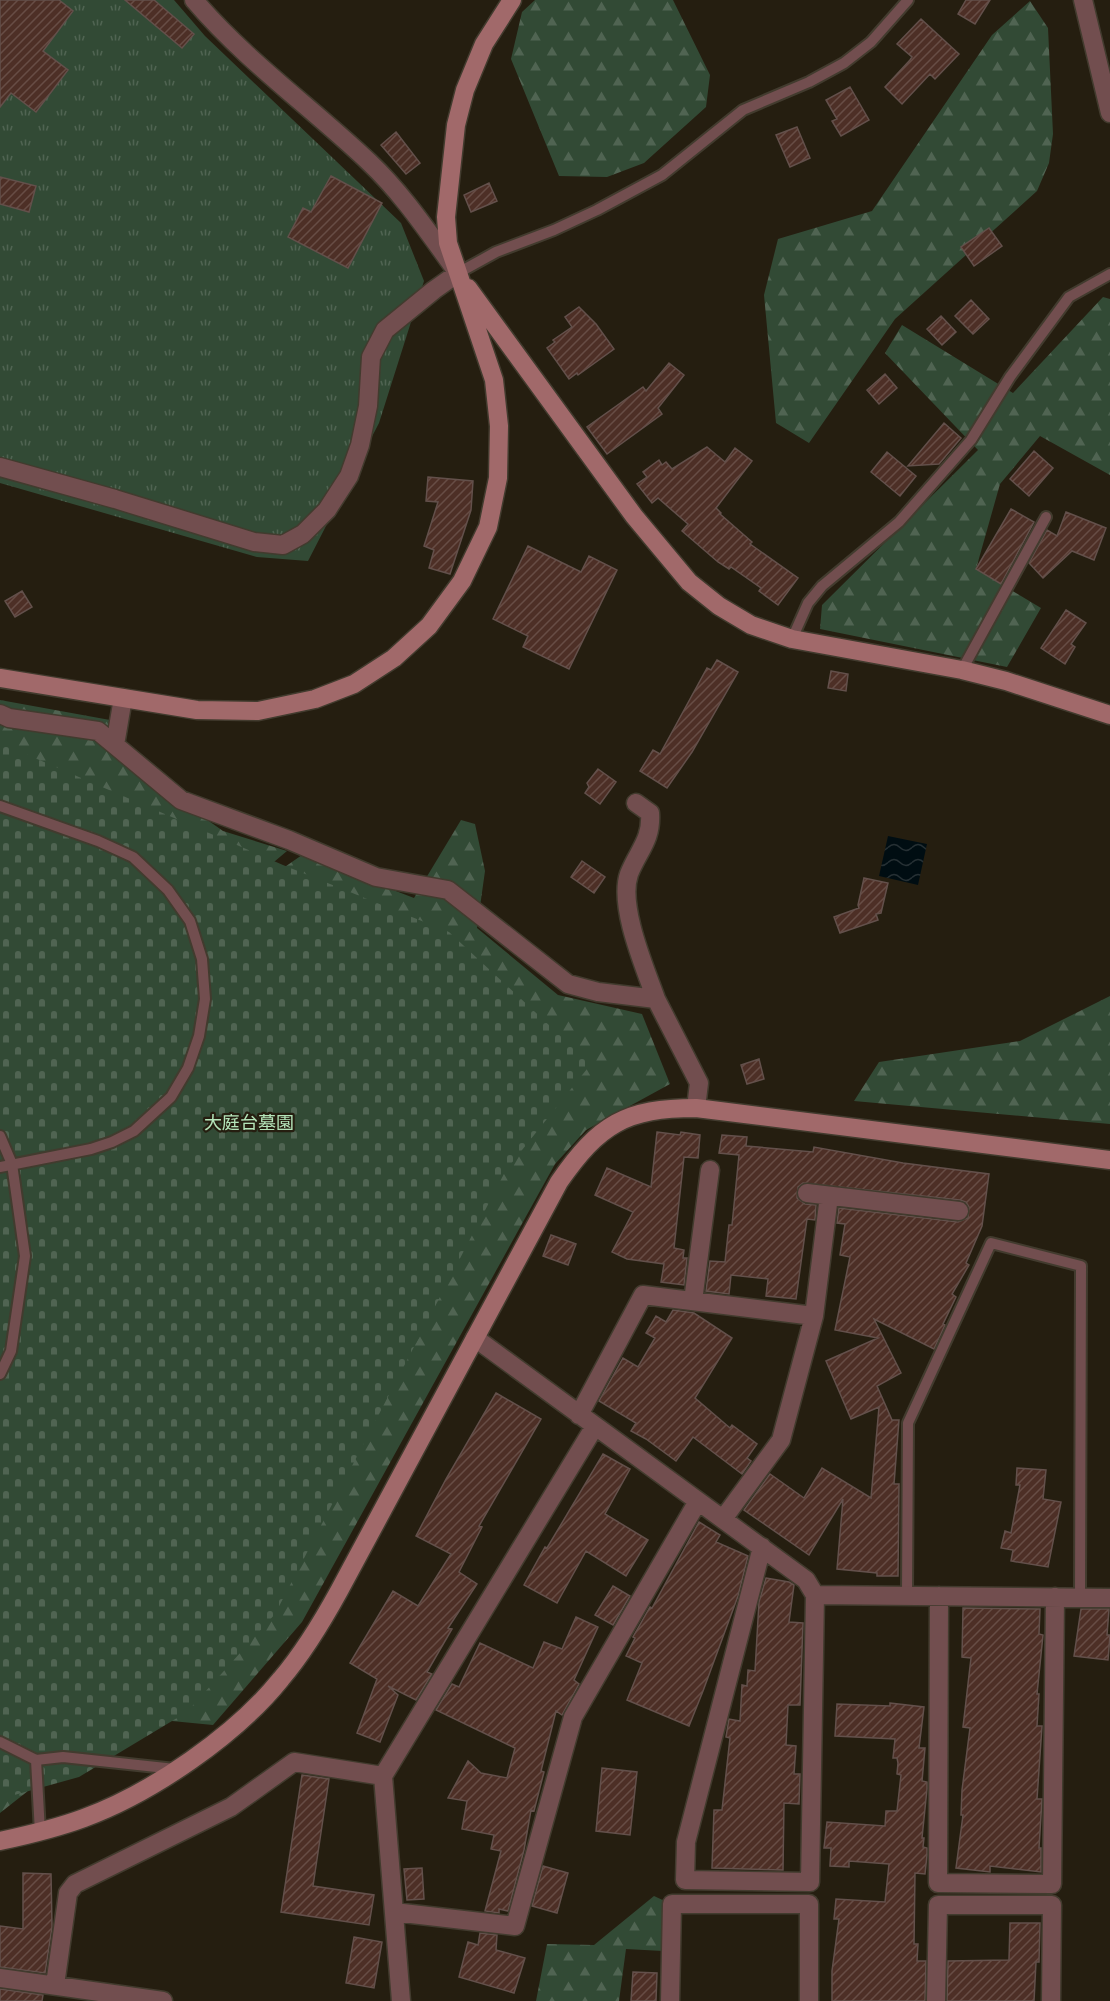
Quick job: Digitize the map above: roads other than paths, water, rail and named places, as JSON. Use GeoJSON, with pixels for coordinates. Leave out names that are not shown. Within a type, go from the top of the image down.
{"type":"FeatureCollection","features":[{"type":"Feature","properties":{"kind":"street"},"geometry":{"type":"LineString","coordinates":[[194,0],[243,52],[371,164],[406,202],[634,516],[689,582],[719,606],[751,625],[792,639],[962,670],[1006,681],[1110,715]]}},
{"type":"Feature","properties":{"kind":"street"},"geometry":{"type":"LineString","coordinates":[[0,678],[197,710],[258,711],[315,699],[354,684],[394,658],[429,626],[462,581],[488,527],[498,478],[499,426],[494,380],[448,243],[446,217],[456,125],[465,90],[484,44],[512,0]]}},
{"type":"Feature","properties":{"kind":"street"},"geometry":{"type":"LineString","coordinates":[[1083,0],[1110,113]]}},
{"type":"Feature","properties":{"kind":"street"},"geometry":{"type":"LineString","coordinates":[[0,467],[115,499],[254,542],[283,545],[303,534],[327,510],[349,476],[360,445],[366,416],[371,357],[385,330],[458,273]]}},
{"type":"Feature","properties":{"kind":"street"},"geometry":{"type":"LineString","coordinates":[[115,745],[123,698]]}},
{"type":"Feature","properties":{"kind":"street"},"geometry":{"type":"LineString","coordinates":[[0,714],[9,718],[98,731],[181,800],[289,840],[376,877],[448,890],[568,984],[598,992],[656,999]]}},
{"type":"Feature","properties":{"kind":"street"},"geometry":{"type":"LineString","coordinates":[[636,803],[650,813],[651,827],[629,875],[627,899],[634,938],[656,999],[699,1083],[696,1108]]}},
{"type":"Feature","properties":{"kind":"street"},"geometry":{"type":"LineString","coordinates":[[0,1841],[40,1832],[86,1817],[178,1770],[232,1729],[280,1681],[313,1637],[345,1581],[559,1182],[588,1144],[616,1124],[642,1112],[664,1108],[696,1108],[1110,1160]]}},
{"type":"Feature","properties":{"kind":"street"},"geometry":{"type":"LineString","coordinates":[[693,1301],[710,1170]]}},
{"type":"Feature","properties":{"kind":"street"},"geometry":{"type":"LineString","coordinates":[[807,1193],[959,1211]]}},
{"type":"Feature","properties":{"kind":"street"},"geometry":{"type":"LineString","coordinates":[[723,1520],[781,1440],[814,1316],[829,1196]]}},
{"type":"Feature","properties":{"kind":"street"},"geometry":{"type":"LineString","coordinates":[[579,1415],[643,1295],[814,1316]]}},
{"type":"Feature","properties":{"kind":"street"},"geometry":{"type":"LineString","coordinates":[[475,1338],[579,1415],[762,1547],[806,1580],[815,1595],[810,1882],[685,1880],[686,1842],[762,1547]]}},
{"type":"Feature","properties":{"kind":"street"},"geometry":{"type":"LineString","coordinates":[[402,2001],[383,1776],[595,1426]]}},
{"type":"Feature","properties":{"kind":"street"},"geometry":{"type":"LineString","coordinates":[[394,1912],[515,1926],[573,1717],[698,1501]]}},
{"type":"Feature","properties":{"kind":"street"},"geometry":{"type":"LineString","coordinates":[[815,1595],[1110,1598]]}},
{"type":"Feature","properties":{"kind":"street"},"geometry":{"type":"LineString","coordinates":[[939,1596],[938,1883],[1029,1884],[1052,1884],[1054,1597]]}},
{"type":"Feature","properties":{"kind":"street"},"geometry":{"type":"LineString","coordinates":[[55,1985],[68,1893],[75,1884],[231,1807],[294,1762],[383,1776]]}},
{"type":"Feature","properties":{"kind":"street"},"geometry":{"type":"LineString","coordinates":[[670,2001],[672,1904],[809,1904],[809,2001]]}},
{"type":"Feature","properties":{"kind":"street"},"geometry":{"type":"LineString","coordinates":[[936,2001],[938,1905],[1052,1905],[1052,2001]]}},
{"type":"Feature","properties":{"kind":"street"},"geometry":{"type":"LineString","coordinates":[[0,1977],[163,2001]]}},
{"type":"Feature","properties":{"kind":"lane"},"geometry":{"type":"LineString","coordinates":[[458,273],[496,252],[554,230],[597,210],[662,176],[743,110],[809,82],[844,63],[871,42],[908,0]]}},
{"type":"Feature","properties":{"kind":"lane"},"geometry":{"type":"LineString","coordinates":[[792,639],[808,603],[822,586],[899,522],[971,440],[1010,377],[1069,297],[1110,274]]}},
{"type":"Feature","properties":{"kind":"lane"},"geometry":{"type":"LineString","coordinates":[[962,670],[1046,517]]}},
{"type":"Feature","properties":{"kind":"lane"},"geometry":{"type":"LineString","coordinates":[[0,806],[98,841],[133,857],[168,890],[190,921],[202,960],[205,999],[200,1036],[188,1068],[171,1097],[134,1131],[91,1149],[0,1167]]}},
{"type":"Feature","properties":{"kind":"lane"},"geometry":{"type":"LineString","coordinates":[[0,1136],[12,1164],[25,1256],[11,1351],[0,1374]]}},
{"type":"Feature","properties":{"kind":"lane"},"geometry":{"type":"LineString","coordinates":[[907,1596],[908,1423],[991,1244],[1082,1266],[1080,1598]]}},
{"type":"Feature","properties":{"kind":"lane"},"geometry":{"type":"LineString","coordinates":[[0,1742],[36,1760],[63,1757],[178,1770]]}},
{"type":"Feature","properties":{"kind":"lane"},"geometry":{"type":"LineString","coordinates":[[36,1760],[40,1832]]}},
{"type":"Feature","properties":{"kind":"water"},"geometry":{"type":"Polygon","coordinates":[[[888,836],[927,844],[918,885],[879,876],[888,836]]]}},
{"type":"Feature","properties":{"kind":"park label","name":"大庭台墓園"},"geometry":{"type":"Point","coordinates":[249,1122]}}]}
